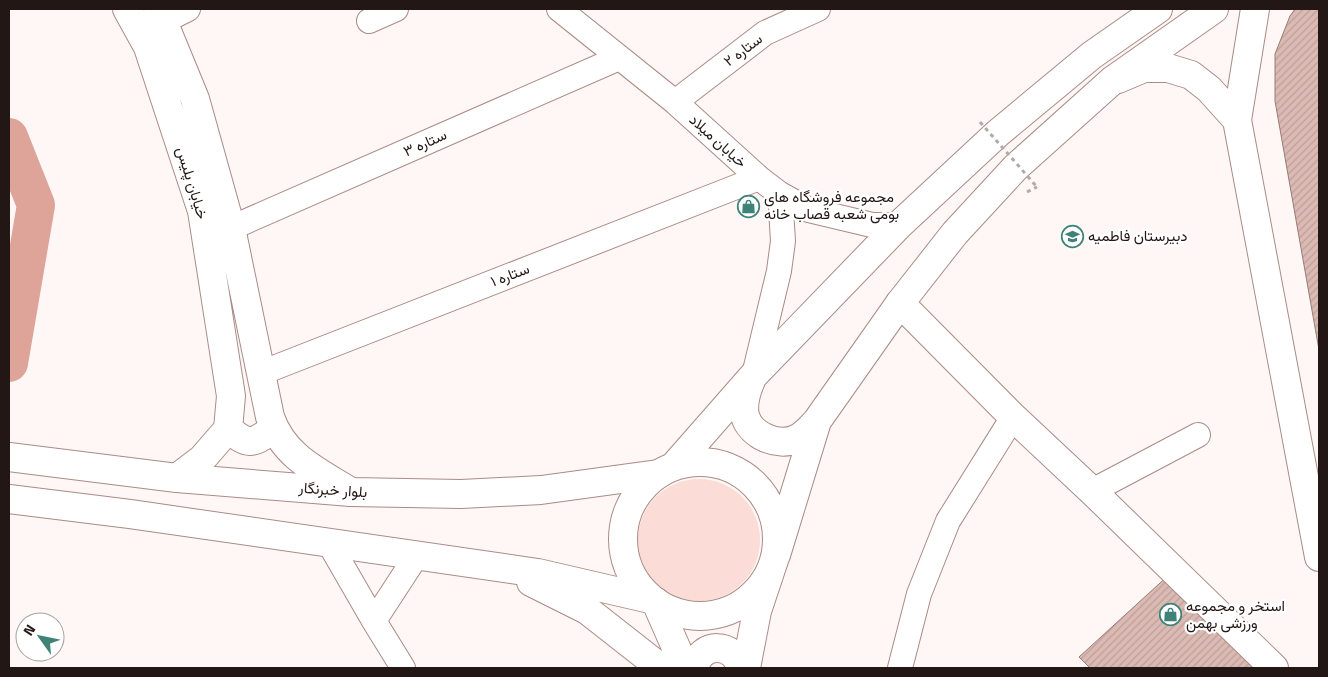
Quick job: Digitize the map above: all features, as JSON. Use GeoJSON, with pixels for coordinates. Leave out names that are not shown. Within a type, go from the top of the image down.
{"type":"FeatureCollection","features":[{"type":"Feature","properties":{"kind":"main road","name":"خیابان پلیس"},"geometry":{"type":"LineString","coordinates":[[127,9],[148,47],[202,211],[231,396],[228,429]]}},
{"type":"Feature","properties":{"kind":"main road"},"geometry":{"type":"LineString","coordinates":[[667,470],[696,462],[716,463],[735,470],[752,482],[766,497],[774,516],[777,536],[773,564],[759,589],[744,603],[726,612],[706,616],[686,615],[667,609],[653,600],[634,581],[625,558],[623,535],[628,511],[640,490],[667,470],[754,375],[899,225],[1006,127],[1092,56],[1158,9]]}},
{"type":"Feature","properties":{"kind":"main road"},"geometry":{"type":"LineString","coordinates":[[754,375],[746,396],[745,416],[759,434],[771,440],[784,442],[806,433],[900,303],[955,233],[1016,166],[1113,80],[1214,9]]}},
{"type":"Feature","properties":{"kind":"main road"},"geometry":{"type":"LineString","coordinates":[[1255,9],[1237,120],[1319,557]]}},
{"type":"Feature","properties":{"kind":"main road","name":"خیابان پلیس"},"geometry":{"type":"LineString","coordinates":[[161,15],[195,99],[231,228],[274,429]]}},
{"type":"Feature","properties":{"kind":"main road"},"geometry":{"type":"LineString","coordinates":[[1113,80],[1144,68],[1168,68],[1191,75],[1208,89],[1237,120]]}},
{"type":"Feature","properties":{"kind":"main road"},"geometry":{"type":"LineString","coordinates":[[900,303],[1013,417],[1274,668]]}},
{"type":"Feature","properties":{"kind":"main road"},"geometry":{"type":"LineString","coordinates":[[746,668],[757,611],[816,421]]}},
{"type":"Feature","properties":{"kind":"main road"},"geometry":{"type":"LineString","coordinates":[[177,478],[202,459],[228,429],[243,440],[255,441],[274,429],[288,449],[302,462],[352,492]]}},
{"type":"Feature","properties":{"kind":"main road","name":"بلوار خبرنگار"},"geometry":{"type":"LineString","coordinates":[[9,457],[177,478],[352,492],[461,494],[541,490],[667,470]]}},
{"type":"Feature","properties":{"kind":"main road"},"geometry":{"type":"LineString","coordinates":[[9,499],[130,514],[500,567],[538,573],[653,600]]}},
{"type":"Feature","properties":{"kind":"main road"},"geometry":{"type":"LineString","coordinates":[[500,567],[587,610],[661,668]]}},
{"type":"Feature","properties":{"kind":"main road"},"geometry":{"type":"LineString","coordinates":[[653,600],[685,668]]}},
{"type":"Feature","properties":{"kind":"main road"},"geometry":{"type":"LineString","coordinates":[[694,668],[702,652],[721,648],[733,654],[740,663],[741,668]]}},
{"type":"Feature","properties":{"kind":"street"},"geometry":{"type":"LineString","coordinates":[[161,15],[188,9]]}},
{"type":"Feature","properties":{"kind":"street"},"geometry":{"type":"LineString","coordinates":[[369,22],[396,9]]}},
{"type":"Feature","properties":{"kind":"street","name":"خیابان میلاد"},"geometry":{"type":"LineString","coordinates":[[559,9],[675,102],[759,178],[780,194],[809,210],[872,225],[899,225]]}},
{"type":"Feature","properties":{"kind":"street","name":"ستاره ۲"},"geometry":{"type":"LineString","coordinates":[[675,102],[765,33],[818,9]]}},
{"type":"Feature","properties":{"kind":"street","name":"ستاره ۳"},"geometry":{"type":"LineString","coordinates":[[231,228],[619,58]]}},
{"type":"Feature","properties":{"kind":"street","name":"ستاره ۱"},"geometry":{"type":"LineString","coordinates":[[264,384],[759,178]]}},
{"type":"Feature","properties":{"kind":"street"},"geometry":{"type":"LineString","coordinates":[[754,375],[783,241],[780,194]]}},
{"type":"Feature","properties":{"kind":"street"},"geometry":{"type":"LineString","coordinates":[[900,668],[919,594],[948,521],[1013,417]]}},
{"type":"Feature","properties":{"kind":"street"},"geometry":{"type":"LineString","coordinates":[[1092,491],[1198,435]]}},
{"type":"Feature","properties":{"kind":"street"},"geometry":{"type":"LineString","coordinates":[[329,543],[403,668]]}},
{"type":"Feature","properties":{"kind":"street"},"geometry":{"type":"LineString","coordinates":[[374,621],[417,555]]}},
{"type":"Feature","properties":{"kind":"path"},"geometry":{"type":"LineString","coordinates":[[980,122],[1037,187]]}},
{"type":"Feature","properties":{"kind":"shaded area"},"geometry":{"type":"Polygon","coordinates":[[[699,479],[722,483],[742,497],[756,517],[760,540],[756,563],[742,583],[722,597],[699,601],[676,597],[656,583],[642,563],[638,540],[642,517],[656,497],[676,483],[699,479]]]}},
{"type":"Feature","properties":{"kind":"building"},"geometry":{"type":"Polygon","coordinates":[[[1295,9],[1319,9],[1319,350],[1275,101],[1275,54],[1290,16],[1295,9]]]}},
{"type":"Feature","properties":{"kind":"building","name":"استخر و مجموعه ورزشی بهمن"},"geometry":{"type":"Polygon","coordinates":[[[1171,573],[1269,668],[1090,668],[1079,657],[1171,573]]]}},
{"type":"Feature","properties":{"kind":"waterway"},"geometry":{"type":"LineString","coordinates":[[9,137],[36,205],[9,363]]}},
{"type":"Feature","properties":{"kind":"place","name":"مجموعه فروشگاه های بومی شعبه قصاب خانه"},"geometry":{"type":"Point","coordinates":[748,206]}},
{"type":"Feature","properties":{"kind":"place","name":"دبیرستان فاطمیه"},"geometry":{"type":"Point","coordinates":[1072,236]}},
{"type":"Feature","properties":{"kind":"place","name":"استخر و مجموعه ورزشی بهمن"},"geometry":{"type":"Point","coordinates":[1170,615]}}]}
